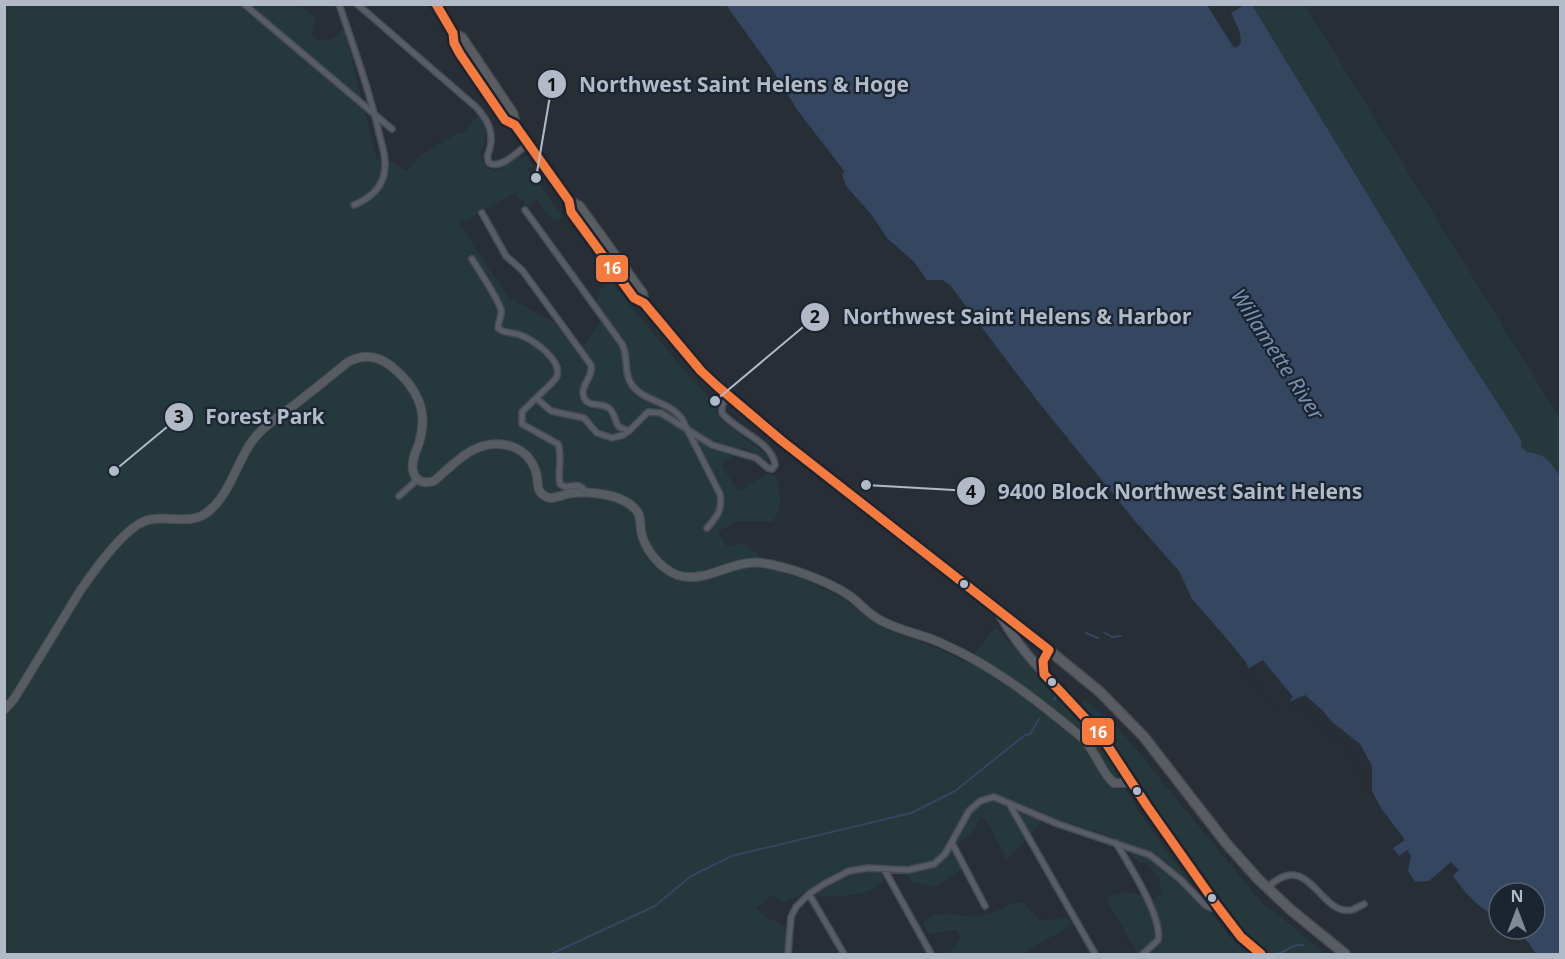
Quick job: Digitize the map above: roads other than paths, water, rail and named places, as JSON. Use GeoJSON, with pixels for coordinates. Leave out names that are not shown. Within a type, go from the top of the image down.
{"type":"FeatureCollection","features":[{"type":"Feature","properties":{"kind":"highway"},"geometry":{"type":"LineString","coordinates":[[436,4],[453,33],[454,43],[505,120],[515,125],[569,201],[571,212],[634,298],[644,303],[701,371],[782,441],[996,607],[1100,692],[1144,737],[1226,843],[1267,888],[1346,954]]}},
{"type":"Feature","properties":{"kind":"main road"},"geometry":{"type":"LineString","coordinates":[[4,710],[14,699],[80,591],[125,536],[145,521],[188,520],[210,510],[225,489],[244,453],[261,431],[348,362],[362,357],[378,358],[392,367],[406,379],[418,396],[423,410],[423,420],[421,438],[413,466],[417,480],[425,483],[434,481],[470,451],[483,446],[498,444],[514,447],[528,457],[537,473],[539,489],[545,496],[551,498],[572,493],[585,493],[621,499],[635,508],[640,519],[644,540],[651,554],[657,561],[678,575],[699,577],[747,563],[760,563],[783,568],[828,584],[850,596],[882,621],[956,650],[1005,678],[1082,737],[1114,783],[1127,783],[1132,780]]}},
{"type":"Feature","properties":{"kind":"main road"},"geometry":{"type":"LineString","coordinates":[[996,607],[1005,625],[1028,656],[1100,734],[1218,907],[1247,943],[1261,954]]}},
{"type":"Feature","properties":{"kind":"main road"},"geometry":{"type":"LineString","coordinates":[[1044,674],[1043,661],[1049,650]]}},
{"type":"Feature","properties":{"kind":"street"},"geometry":{"type":"LineString","coordinates":[[244,4],[392,129]]}},
{"type":"Feature","properties":{"kind":"street"},"geometry":{"type":"LineString","coordinates":[[339,4],[375,116],[384,156],[384,174],[376,192],[367,200],[354,205]]}},
{"type":"Feature","properties":{"kind":"street"},"geometry":{"type":"LineString","coordinates":[[357,4],[486,118],[491,133],[487,155],[489,163],[500,165],[528,144]]}},
{"type":"Feature","properties":{"kind":"street"},"geometry":{"type":"LineString","coordinates":[[525,210],[622,344],[627,354],[628,376],[633,386],[643,394],[674,410],[680,416],[720,494],[719,513],[707,528]]}},
{"type":"Feature","properties":{"kind":"street"},"geometry":{"type":"LineString","coordinates":[[482,213],[506,256],[522,270],[590,362],[592,372],[584,387],[585,399],[591,404],[609,408],[619,427],[629,431]]}},
{"type":"Feature","properties":{"kind":"street"},"geometry":{"type":"LineString","coordinates":[[472,259],[500,306],[501,316],[498,328],[503,332],[518,334],[530,339],[548,354],[554,363],[558,372],[556,377],[522,412],[522,424],[558,444],[561,460],[559,483],[565,487],[580,486],[585,493]]}},
{"type":"Feature","properties":{"kind":"street"},"geometry":{"type":"LineString","coordinates":[[536,398],[551,411],[584,418],[597,433],[607,438],[620,437],[651,411],[661,413],[712,446],[756,458],[768,468],[774,467],[771,452],[737,428],[722,413],[722,405],[728,396]]}},
{"type":"Feature","properties":{"kind":"street"},"geometry":{"type":"LineString","coordinates":[[399,496],[417,480]]}},
{"type":"Feature","properties":{"kind":"street"},"geometry":{"type":"LineString","coordinates":[[788,954],[791,916],[796,907],[809,894],[849,871],[884,868],[908,870],[934,864],[945,854],[969,811],[980,801],[994,797],[1058,824],[1150,855],[1181,880],[1205,905],[1211,908],[1218,907]]}},
{"type":"Feature","properties":{"kind":"street"},"geometry":{"type":"LineString","coordinates":[[1009,804],[1095,954]]}},
{"type":"Feature","properties":{"kind":"street"},"geometry":{"type":"LineString","coordinates":[[952,843],[985,906]]}},
{"type":"Feature","properties":{"kind":"street"},"geometry":{"type":"LineString","coordinates":[[1116,843],[1144,890],[1159,936],[1143,954]]}},
{"type":"Feature","properties":{"kind":"street"},"geometry":{"type":"LineString","coordinates":[[884,868],[931,954]]}},
{"type":"Feature","properties":{"kind":"street"},"geometry":{"type":"LineString","coordinates":[[1267,888],[1279,877],[1291,874],[1301,878],[1340,908],[1351,910],[1364,904]]}},
{"type":"Feature","properties":{"kind":"street"},"geometry":{"type":"LineString","coordinates":[[809,894],[844,954]]}},
{"type":"Feature","properties":{"kind":"water","name":"Willamette River"},"geometry":{"type":"Polygon","coordinates":[[[726,5],[1252,5],[1449,328],[1521,440],[1521,446],[1527,452],[1539,454],[1546,459],[1560,475],[1560,954],[1536,954],[1527,941],[1547,941],[1547,881],[1487,881],[1487,911],[1468,895],[1453,876],[1459,870],[1451,862],[1429,881],[1415,882],[1408,871],[1411,856],[1407,850],[1399,856],[1393,848],[1405,840],[1381,808],[1347,744],[1305,705],[1301,704],[1286,712],[1250,672],[1246,662],[1192,599],[1179,571],[1039,403],[950,285],[943,280],[927,280],[914,262],[887,238],[871,214],[846,186],[842,174],[845,172],[798,111],[770,66],[726,5]]]}},
{"type":"Feature","properties":{"kind":"waterway"},"geometry":{"type":"LineString","coordinates":[[1104,632],[1112,637],[1121,636]]}},
{"type":"Feature","properties":{"kind":"waterway"},"geometry":{"type":"LineString","coordinates":[[1086,633],[1098,638]]}},
{"type":"Feature","properties":{"kind":"waterway"},"geometry":{"type":"LineString","coordinates":[[551,954],[655,906],[691,876],[732,856],[911,813],[955,791],[1025,735],[1030,734],[1039,719]]}},
{"type":"Feature","properties":{"kind":"waterway"},"geometry":{"type":"LineString","coordinates":[[1275,954],[1294,946],[1304,945]]}},
{"type":"Feature","properties":{"kind":"waterway"},"geometry":{"type":"LineString","coordinates":[[1166,954],[1180,954]]}},
{"type":"Feature","properties":{"kind":"place","name":"Northwest Saint Helens & Hoge"},"geometry":{"type":"Point","coordinates":[536,178]}},
{"type":"Feature","properties":{"kind":"place","name":"Northwest Saint Helens & Harbor"},"geometry":{"type":"Point","coordinates":[715,401]}},
{"type":"Feature","properties":{"kind":"place","name":"Forest Park"},"geometry":{"type":"Point","coordinates":[114,471]}},
{"type":"Feature","properties":{"kind":"place","name":"9400 Block Northwest Saint Helens"},"geometry":{"type":"Point","coordinates":[866,485]}}]}
